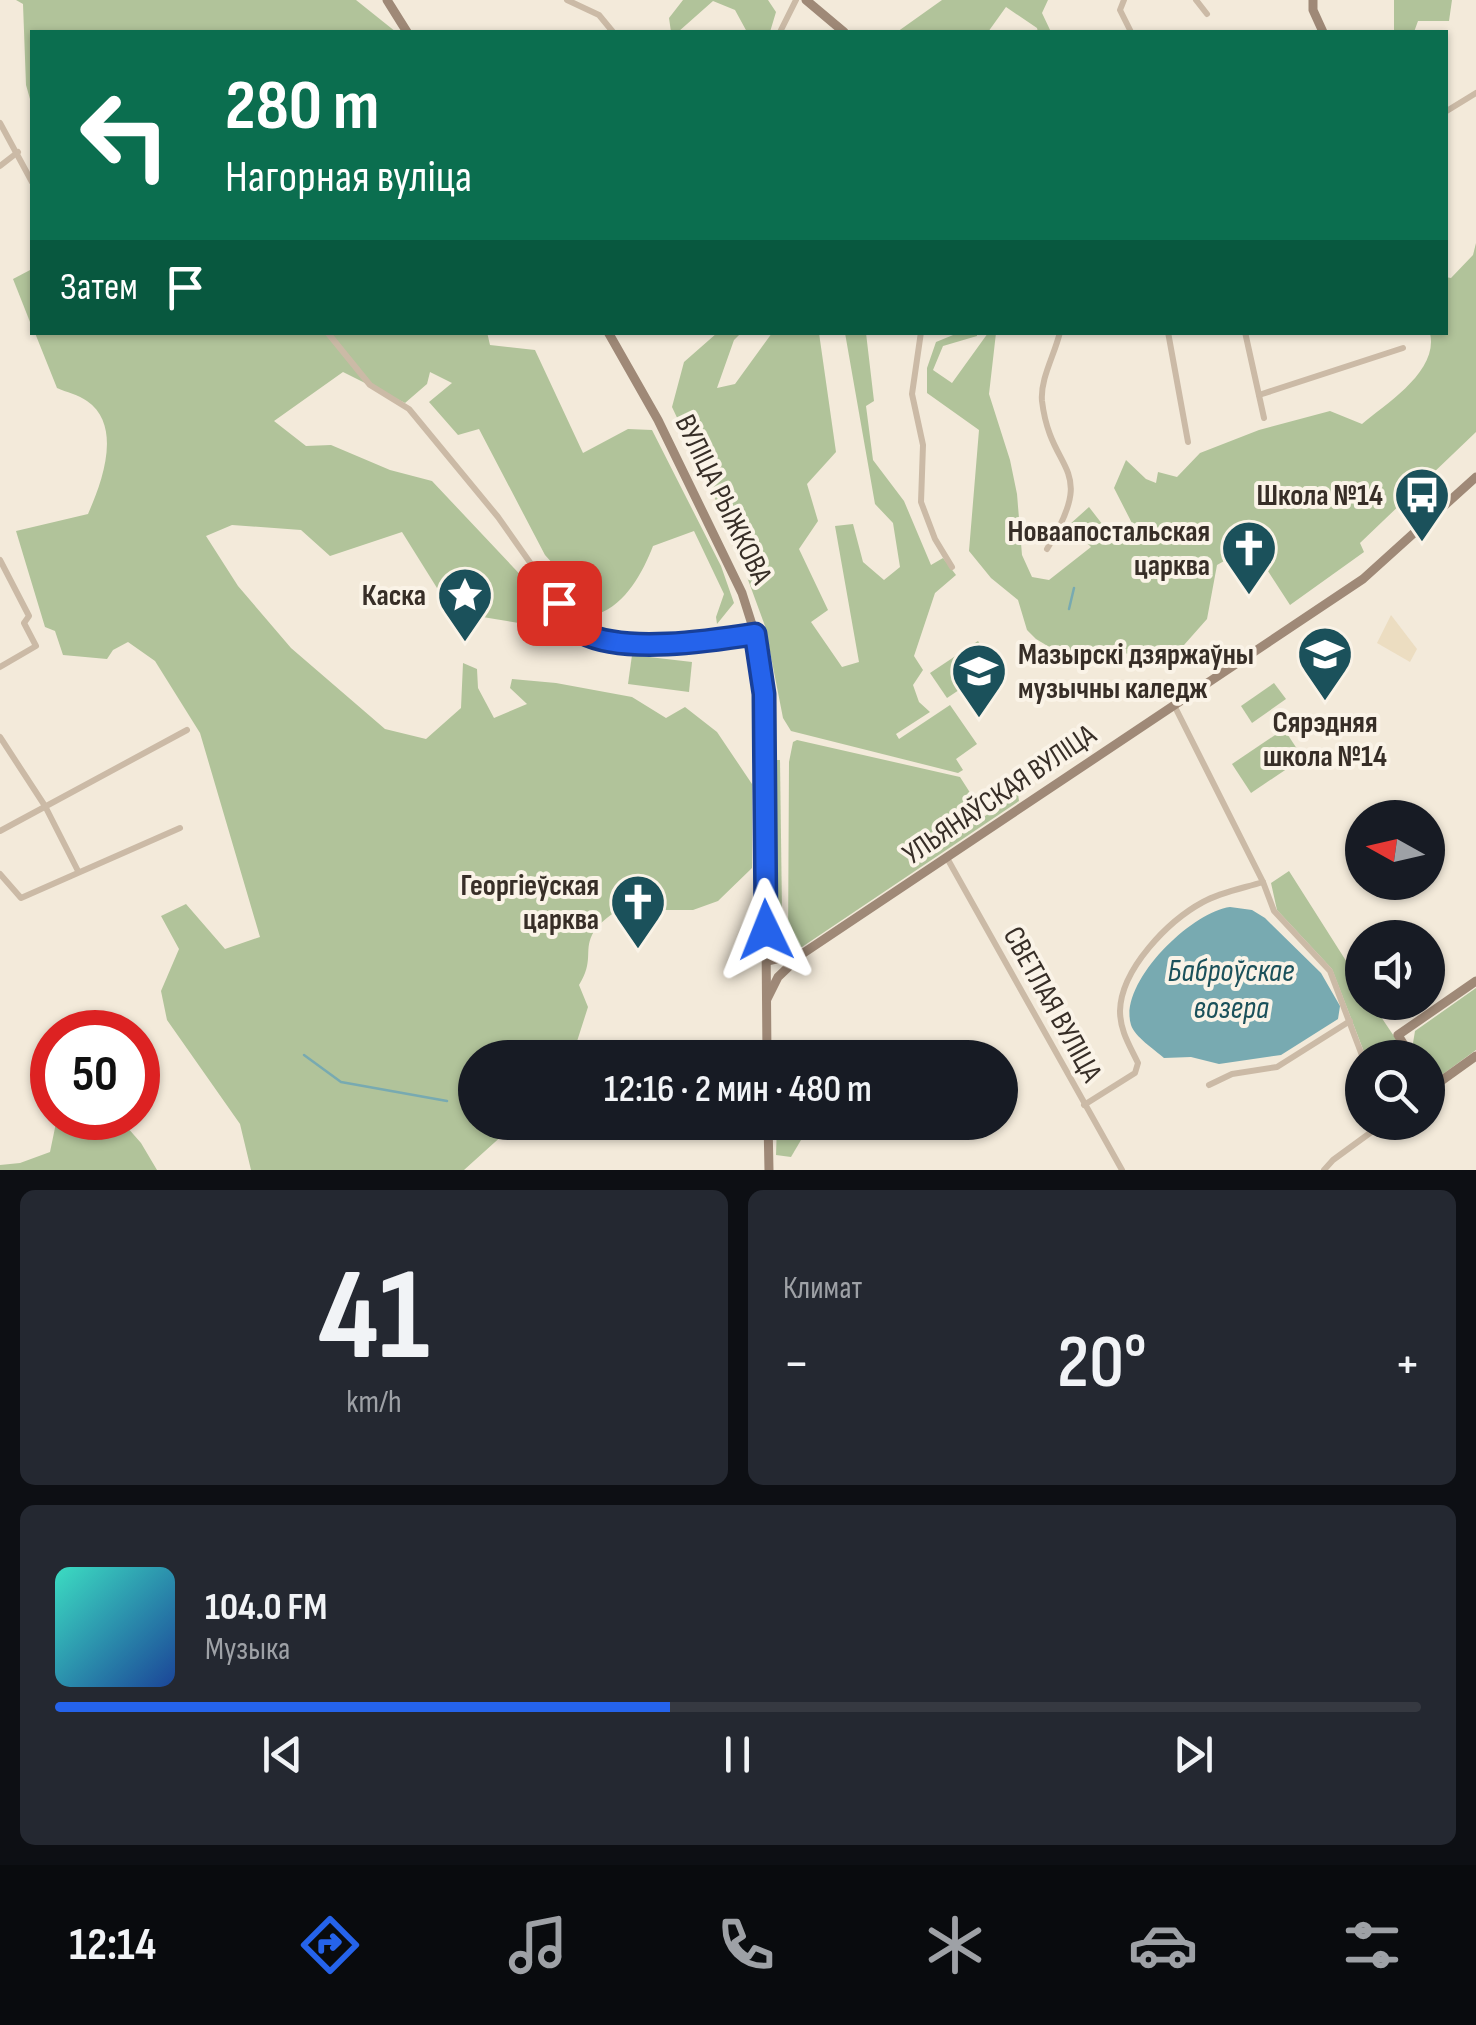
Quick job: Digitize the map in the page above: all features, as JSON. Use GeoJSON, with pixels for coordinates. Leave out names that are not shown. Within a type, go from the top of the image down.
{"type":"FeatureCollection","features":[{"type":"Feature","properties":{"kind":"main road"},"geometry":{"type":"LineString","coordinates":[[387,0],[407,30]]}},
{"type":"Feature","properties":{"kind":"main road"},"geometry":{"type":"LineString","coordinates":[[806,0],[842,30]]}},
{"type":"Feature","properties":{"kind":"main road"},"geometry":{"type":"LineString","coordinates":[[1312,0],[1322,30]]}},
{"type":"Feature","properties":{"kind":"main road","name":"ВУЛІЦА РЫЖКОВА"},"geometry":{"type":"LineString","coordinates":[[610,335],[658,420],[742,593],[755,634],[764,694],[767,1040]]}},
{"type":"Feature","properties":{"kind":"main road","name":"УЛЬЯНАЎСКАЯ ВУЛІЦА"},"geometry":{"type":"LineString","coordinates":[[767,999],[774,982],[802,954],[1374,571],[1476,477]]}},
{"type":"Feature","properties":{"kind":"main road"},"geometry":{"type":"LineString","coordinates":[[766,930],[778,946],[802,954]]}},
{"type":"Feature","properties":{"kind":"main road"},"geometry":{"type":"LineString","coordinates":[[766,961],[802,954]]}},
{"type":"Feature","properties":{"kind":"main road"},"geometry":{"type":"LineString","coordinates":[[766,961],[775,969],[786,969]]}},
{"type":"Feature","properties":{"kind":"main road"},"geometry":{"type":"LineString","coordinates":[[1402,1040],[1398,1034],[1476,981]]}},
{"type":"Feature","properties":{"kind":"main road"},"geometry":{"type":"LineString","coordinates":[[1445,1075],[1476,1056]]}},
{"type":"Feature","properties":{"kind":"main road"},"geometry":{"type":"LineString","coordinates":[[768,1140],[769,1170]]}},
{"type":"Feature","properties":{"kind":"street"},"geometry":{"type":"LineString","coordinates":[[567,0],[599,14],[612,30]]}},
{"type":"Feature","properties":{"kind":"street"},"geometry":{"type":"LineString","coordinates":[[781,30],[796,0]]}},
{"type":"Feature","properties":{"kind":"street"},"geometry":{"type":"LineString","coordinates":[[1124,0],[1120,10],[1130,30]]}},
{"type":"Feature","properties":{"kind":"street"},"geometry":{"type":"LineString","coordinates":[[1196,0],[1207,14]]}},
{"type":"Feature","properties":{"kind":"street"},"geometry":{"type":"LineString","coordinates":[[1448,110],[1476,93]]}},
{"type":"Feature","properties":{"kind":"street"},"geometry":{"type":"LineString","coordinates":[[0,123],[30,178]]}},
{"type":"Feature","properties":{"kind":"street"},"geometry":{"type":"LineString","coordinates":[[0,166],[18,152]]}},
{"type":"Feature","properties":{"kind":"street"},"geometry":{"type":"LineString","coordinates":[[329,335],[370,385],[409,409],[498,517],[579,632],[602,640],[644,643],[687,643],[755,634]]}},
{"type":"Feature","properties":{"kind":"street"},"geometry":{"type":"LineString","coordinates":[[921,335],[912,394],[923,445],[921,502],[935,539],[952,567]]}},
{"type":"Feature","properties":{"kind":"street"},"geometry":{"type":"LineString","coordinates":[[1047,549],[1065,519],[1071,498],[1072,480],[1046,423],[1041,396],[1059,335]]}},
{"type":"Feature","properties":{"kind":"street"},"geometry":{"type":"LineString","coordinates":[[1169,335],[1188,442]]}},
{"type":"Feature","properties":{"kind":"street"},"geometry":{"type":"LineString","coordinates":[[1246,335],[1264,418]]}},
{"type":"Feature","properties":{"kind":"street"},"geometry":{"type":"LineString","coordinates":[[1259,395],[1403,348]]}},
{"type":"Feature","properties":{"kind":"street"},"geometry":{"type":"LineString","coordinates":[[0,560],[29,616],[24,623],[36,646],[0,667]]}},
{"type":"Feature","properties":{"kind":"street"},"geometry":{"type":"LineString","coordinates":[[1175,707],[1274,911],[1330,972],[1357,1040]]}},
{"type":"Feature","properties":{"kind":"street"},"geometry":{"type":"LineString","coordinates":[[0,831],[187,730]]}},
{"type":"Feature","properties":{"kind":"street"},"geometry":{"type":"LineString","coordinates":[[0,736],[45,806],[78,871]]}},
{"type":"Feature","properties":{"kind":"street"},"geometry":{"type":"LineString","coordinates":[[0,874],[20,898],[180,828]]}},
{"type":"Feature","properties":{"kind":"street","name":"СВЕТЛАЯ ВУЛІЦА"},"geometry":{"type":"LineString","coordinates":[[948,858],[1122,1170]]}},
{"type":"Feature","properties":{"kind":"street"},"geometry":{"type":"LineString","coordinates":[[1084,1104],[1135,1073],[1138,1063],[1122,1031],[1120,1010],[1124,988],[1138,964],[1172,925],[1204,901],[1263,882]]}},
{"type":"Feature","properties":{"kind":"street"},"geometry":{"type":"LineString","coordinates":[[1209,1085],[1232,1074],[1277,1067],[1350,1021]]}},
{"type":"Feature","properties":{"kind":"street"},"geometry":{"type":"LineString","coordinates":[[1324,1170],[1360,1140]]}},
{"type":"Feature","properties":{"kind":"green space"},"geometry":{"type":"Polygon","coordinates":[[[16,0],[356,0],[394,30],[30,30],[30,99],[23,4],[16,0]]]}},
{"type":"Feature","properties":{"kind":"green space"},"geometry":{"type":"Polygon","coordinates":[[[683,0],[768,0],[776,12],[771,30],[746,30],[735,10],[713,1],[680,30],[671,30],[669,18],[683,0]]]}},
{"type":"Feature","properties":{"kind":"green space"},"geometry":{"type":"Polygon","coordinates":[[[942,0],[1048,0],[1042,13],[1050,30],[1038,30],[1006,7],[989,30],[900,30],[942,0]]]}},
{"type":"Feature","properties":{"kind":"green space"},"geometry":{"type":"Polygon","coordinates":[[[1394,0],[1452,0],[1449,21],[1418,21],[1415,30],[1394,30],[1394,0]]]}},
{"type":"Feature","properties":{"kind":"green space"},"geometry":{"type":"Polygon","coordinates":[[[1476,243],[1476,432],[1360,543],[1364,552],[1290,605],[1264,565],[1226,560],[1217,565],[1207,619],[1184,645],[1154,660],[1139,661],[1124,652],[1076,656],[1056,651],[1036,639],[1027,630],[1018,600],[991,578],[969,551],[979,430],[927,393],[927,368],[936,342],[953,335],[977,335],[943,346],[933,370],[952,383],[987,335],[996,335],[989,394],[1017,494],[1022,555],[1032,577],[1049,580],[1091,547],[1069,525],[1089,507],[1116,542],[1136,531],[1114,488],[1126,460],[1156,483],[1158,472],[1177,477],[1200,453],[1259,430],[1330,411],[1362,424],[1419,373],[1431,347],[1430,335],[1448,335],[1448,278],[1473,255],[1476,243]]]}},
{"type":"Feature","properties":{"kind":"green space"},"geometry":{"type":"Polygon","coordinates":[[[30,270],[30,322],[13,279],[30,270]]]}},
{"type":"Feature","properties":{"kind":"green space"},"geometry":{"type":"Polygon","coordinates":[[[36,335],[488,335],[490,345],[535,350],[583,453],[628,429],[652,430],[721,566],[734,603],[717,624],[724,594],[694,531],[653,546],[625,595],[598,614],[545,555],[479,429],[458,435],[429,402],[452,383],[430,372],[427,384],[405,403],[343,372],[274,421],[306,446],[331,445],[390,470],[432,481],[546,602],[544,627],[452,612],[402,532],[330,556],[301,530],[232,525],[206,536],[238,586],[291,648],[385,729],[426,739],[461,708],[463,663],[477,669],[478,688],[494,718],[527,704],[510,688],[512,679],[632,697],[666,718],[685,707],[717,732],[752,784],[752,868],[718,901],[693,910],[617,910],[594,931],[579,985],[588,1007],[577,1040],[458,1040],[458,1140],[497,1140],[464,1170],[251,1170],[240,1124],[167,1020],[161,991],[179,949],[161,916],[186,904],[225,949],[260,937],[200,733],[155,661],[128,642],[113,650],[107,659],[63,655],[55,631],[45,627],[16,531],[88,514],[103,471],[107,439],[98,412],[84,399],[57,388],[36,335]]]}},
{"type":"Feature","properties":{"kind":"green space"},"geometry":{"type":"Polygon","coordinates":[[[715,335],[739,335],[717,388],[735,384],[771,335],[819,335],[836,452],[807,484],[818,521],[799,549],[828,610],[811,622],[842,667],[859,662],[835,526],[853,524],[863,562],[884,580],[900,567],[893,523],[875,504],[845,335],[866,335],[874,401],[866,406],[873,460],[904,501],[931,565],[943,558],[956,575],[935,593],[914,656],[923,670],[913,685],[919,702],[930,712],[896,734],[899,739],[950,705],[977,744],[956,759],[963,770],[958,773],[791,731],[783,718],[765,626],[747,577],[750,573],[672,407],[684,362],[715,335]]]}},
{"type":"Feature","properties":{"kind":"green space"},"geometry":{"type":"Polygon","coordinates":[[[978,641],[995,666],[947,698],[930,673],[978,641]]]}},
{"type":"Feature","properties":{"kind":"green space"},"geometry":{"type":"Polygon","coordinates":[[[632,655],[692,662],[689,692],[628,684],[632,655]]]}},
{"type":"Feature","properties":{"kind":"green space"},"geometry":{"type":"Polygon","coordinates":[[[1274,683],[1286,699],[1252,723],[1241,706],[1274,683]]]}},
{"type":"Feature","properties":{"kind":"green space"},"geometry":{"type":"Polygon","coordinates":[[[1284,729],[1303,758],[1251,793],[1232,764],[1284,729]]]}},
{"type":"Feature","properties":{"kind":"green space"},"geometry":{"type":"Polygon","coordinates":[[[793,742],[960,777],[985,816],[1018,794],[1019,801],[802,947],[788,947],[789,762],[793,742]]]}},
{"type":"Feature","properties":{"kind":"green space"},"geometry":{"type":"Polygon","coordinates":[[[771,760],[780,760],[782,911],[774,915],[771,760]]]}},
{"type":"Feature","properties":{"kind":"green space"},"geometry":{"type":"Polygon","coordinates":[[[1289,871],[1345,959],[1345,1003],[1332,969],[1277,910],[1271,883],[1289,871]]]}},
{"type":"Feature","properties":{"kind":"green space"},"geometry":{"type":"Polygon","coordinates":[[[1476,988],[1476,1050],[1445,1073],[1445,1040],[1414,1040],[1415,1031],[1431,1020],[1445,1020],[1445,1010],[1476,988]]]}},
{"type":"Feature","properties":{"kind":"green space"},"geometry":{"type":"Polygon","coordinates":[[[1352,1020],[1383,1020],[1397,1040],[1359,1040],[1352,1020]]]}},
{"type":"Feature","properties":{"kind":"green space"},"geometry":{"type":"Polygon","coordinates":[[[52,1140],[138,1140],[157,1170],[0,1170],[0,1165],[20,1163],[50,1152],[52,1140]]]}},
{"type":"Feature","properties":{"kind":"green space"},"geometry":{"type":"Polygon","coordinates":[[[776,1140],[801,1140],[791,1157],[776,1155],[776,1140]]]}},
{"type":"Feature","properties":{"kind":"shaded area"},"geometry":{"type":"Polygon","coordinates":[[[1391,615],[1417,649],[1410,662],[1377,643],[1391,615]]]}},
{"type":"Feature","properties":{"kind":"water","name":"Баброўскае возера"},"geometry":{"type":"Polygon","coordinates":[[[1230,907],[1252,910],[1265,918],[1321,973],[1340,1006],[1338,1019],[1281,1055],[1219,1064],[1191,1057],[1164,1058],[1131,1025],[1135,990],[1146,971],[1178,935],[1214,912],[1230,907]]]}},
{"type":"Feature","properties":{"kind":"waterway"},"geometry":{"type":"LineString","coordinates":[[1069,609],[1074,588]]}},
{"type":"Feature","properties":{"kind":"waterway"},"geometry":{"type":"LineString","coordinates":[[304,1055],[341,1082],[447,1101]]}},
{"type":"Feature","properties":{"kind":"place","name":"Школа №14"},"geometry":{"type":"Point","coordinates":[1422,544]}},
{"type":"Feature","properties":{"kind":"place","name":"Новаапостальская царква"},"geometry":{"type":"Point","coordinates":[1249,597]}},
{"type":"Feature","properties":{"kind":"place","name":"Каска"},"geometry":{"type":"Point","coordinates":[465,644]}},
{"type":"Feature","properties":{"kind":"place","name":"Сярэдняя школа №14"},"geometry":{"type":"Point","coordinates":[1325,703]}},
{"type":"Feature","properties":{"kind":"place","name":"Мазырскі дзяржаўны музычны каледж"},"geometry":{"type":"Point","coordinates":[979,720]}},
{"type":"Feature","properties":{"kind":"place","name":"Георгіеўская царква"},"geometry":{"type":"Point","coordinates":[638,951]}},
{"type":"Feature","properties":{"kind":"route"},"geometry":{"type":"LineString","coordinates":[[559,603],[579,632],[602,640],[687,643],[755,634],[764,694],[766,930]]}}]}
